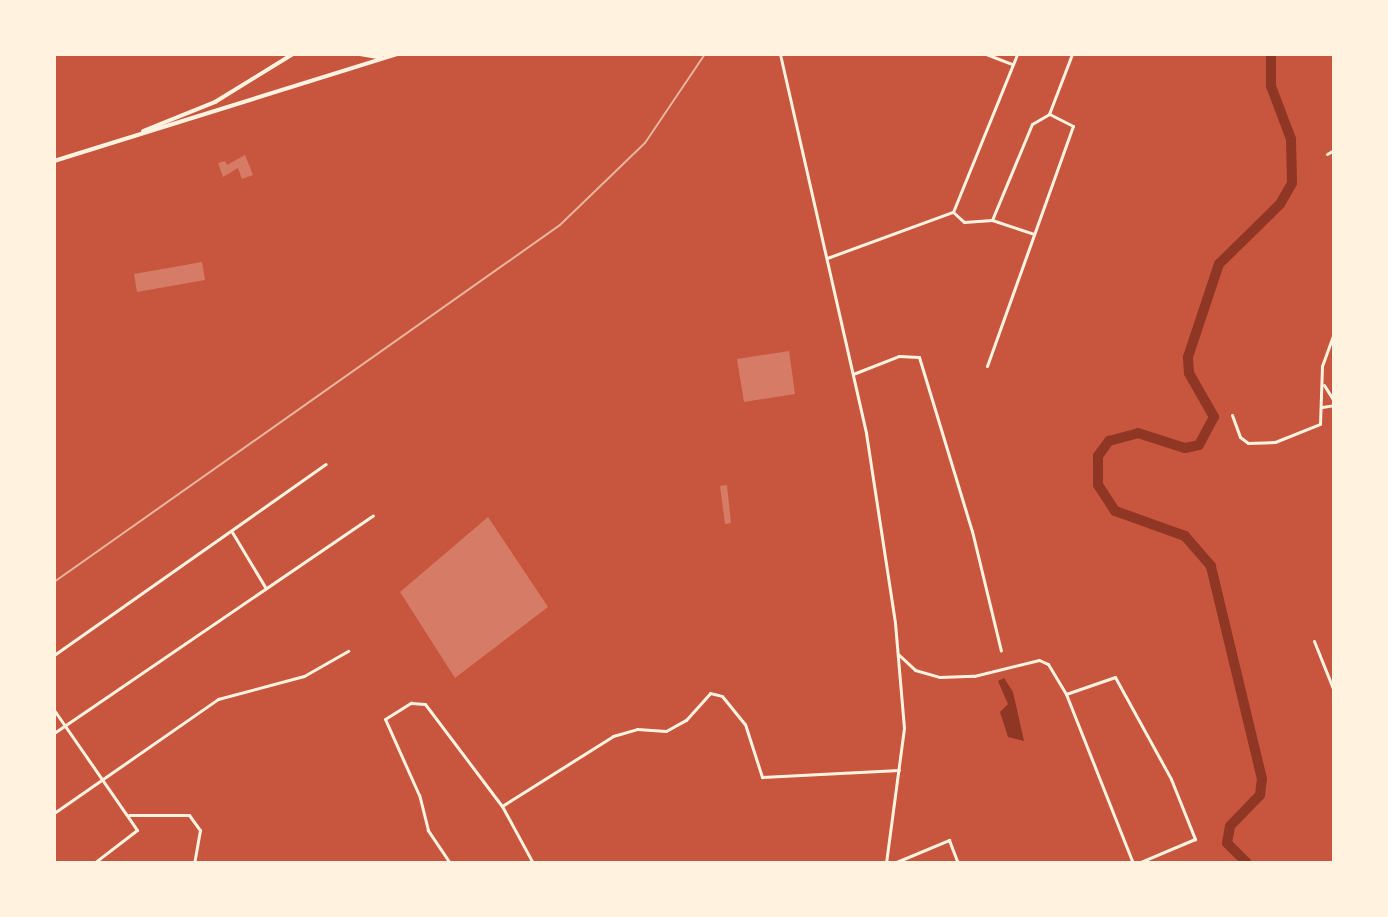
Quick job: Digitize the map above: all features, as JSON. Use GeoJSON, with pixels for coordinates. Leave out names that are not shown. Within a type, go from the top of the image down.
{"type":"FeatureCollection","features":[{"type":"Feature","properties":{"kind":"main road"},"geometry":{"type":"LineString","coordinates":[[124,138],[215,102],[293,54]]}},
{"type":"Feature","properties":{"kind":"main road"},"geometry":{"type":"LineString","coordinates":[[360,54],[384,58]]}},
{"type":"Feature","properties":{"kind":"main road"},"geometry":{"type":"LineString","coordinates":[[54,161],[398,54]]}},
{"type":"Feature","properties":{"kind":"street"},"geometry":{"type":"LineString","coordinates":[[780,54],[853,374],[898,654],[904,728],[886,863]]}},
{"type":"Feature","properties":{"kind":"street"},"geometry":{"type":"LineString","coordinates":[[986,54],[1012,64]]}},
{"type":"Feature","properties":{"kind":"street"},"geometry":{"type":"LineString","coordinates":[[826,258],[953,212],[1017,54]]}},
{"type":"Feature","properties":{"kind":"street"},"geometry":{"type":"LineString","coordinates":[[992,220],[1032,124],[1049,114],[1072,54]]}},
{"type":"Feature","properties":{"kind":"street"},"geometry":{"type":"LineString","coordinates":[[987,366],[1073,126],[1049,114]]}},
{"type":"Feature","properties":{"kind":"street"},"geometry":{"type":"LineString","coordinates":[[1327,154],[1334,150]]}},
{"type":"Feature","properties":{"kind":"street"},"geometry":{"type":"LineString","coordinates":[[953,212],[964,222],[992,220],[1034,234]]}},
{"type":"Feature","properties":{"kind":"street"},"geometry":{"type":"LineString","coordinates":[[1232,415],[1240,437],[1248,443],[1275,442],[1320,424],[1322,381],[1327,349],[1334,333]]}},
{"type":"Feature","properties":{"kind":"street"},"geometry":{"type":"LineString","coordinates":[[1327,349],[1334,353]]}},
{"type":"Feature","properties":{"kind":"street"},"geometry":{"type":"LineString","coordinates":[[853,374],[899,356],[919,357],[972,531],[1001,651]]}},
{"type":"Feature","properties":{"kind":"street"},"geometry":{"type":"LineString","coordinates":[[1321,408],[1334,403],[1322,381]]}},
{"type":"Feature","properties":{"kind":"street"},"geometry":{"type":"LineString","coordinates":[[54,655],[326,464]]}},
{"type":"Feature","properties":{"kind":"street"},"geometry":{"type":"LineString","coordinates":[[54,733],[373,515]]}},
{"type":"Feature","properties":{"kind":"street"},"geometry":{"type":"LineString","coordinates":[[232,532],[266,588]]}},
{"type":"Feature","properties":{"kind":"street"},"geometry":{"type":"LineString","coordinates":[[1314,641],[1334,691]]}},
{"type":"Feature","properties":{"kind":"street"},"geometry":{"type":"LineString","coordinates":[[54,813],[218,699],[304,676],[348,651]]}},
{"type":"Feature","properties":{"kind":"street"},"geometry":{"type":"LineString","coordinates":[[898,654],[915,670],[939,677],[974,676],[1042,660],[1066,694],[1136,863],[1195,839],[1171,779],[1115,677],[1066,694]]}},
{"type":"Feature","properties":{"kind":"street"},"geometry":{"type":"LineString","coordinates":[[502,806],[613,736],[637,729],[666,731],[686,720],[710,693],[722,696],[745,724],[762,777],[899,770]]}},
{"type":"Feature","properties":{"kind":"street"},"geometry":{"type":"LineString","coordinates":[[450,863],[428,830],[419,795],[385,719],[411,703],[425,704],[502,806],[533,863]]}},
{"type":"Feature","properties":{"kind":"street"},"geometry":{"type":"LineString","coordinates":[[54,710],[128,815],[136,836],[94,863]]}},
{"type":"Feature","properties":{"kind":"street"},"geometry":{"type":"LineString","coordinates":[[128,815],[189,815],[200,830],[194,863]]}},
{"type":"Feature","properties":{"kind":"street"},"geometry":{"type":"LineString","coordinates":[[894,863],[949,840],[958,863]]}},
{"type":"Feature","properties":{"kind":"shaded area"},"geometry":{"type":"Polygon","coordinates":[[[1004,678],[1013,692],[1024,741],[1008,737],[1000,712],[1008,704],[998,681],[1004,678]]]}},
{"type":"Feature","properties":{"kind":"building"},"geometry":{"type":"Polygon","coordinates":[[[245,155],[253,175],[242,179],[238,168],[223,177],[218,163],[225,161],[227,165],[245,155]]]}},
{"type":"Feature","properties":{"kind":"building"},"geometry":{"type":"Polygon","coordinates":[[[202,262],[205,280],[137,292],[134,274],[202,262]]]}},
{"type":"Feature","properties":{"kind":"building"},"geometry":{"type":"Polygon","coordinates":[[[789,351],[795,394],[744,402],[737,359],[789,351]]]}},
{"type":"Feature","properties":{"kind":"building"},"geometry":{"type":"Polygon","coordinates":[[[727,485],[731,523],[725,524],[720,486],[727,485]]]}},
{"type":"Feature","properties":{"kind":"building"},"geometry":{"type":"Polygon","coordinates":[[[488,517],[548,607],[455,678],[400,592],[488,517]]]}},
{"type":"Feature","properties":{"kind":"waterway"},"geometry":{"type":"LineString","coordinates":[[1247,863],[1227,843],[1230,826],[1260,795],[1262,779],[1211,566],[1185,536],[1115,511],[1098,485],[1098,456],[1109,441],[1138,433],[1185,448],[1199,445],[1214,417],[1189,373],[1188,357],[1219,264],[1280,204],[1292,183],[1291,139],[1271,86],[1271,54]]}},
{"type":"Feature","properties":{"kind":"railway"},"geometry":{"type":"LineString","coordinates":[[54,582],[560,225],[645,143],[705,54]]}}]}
